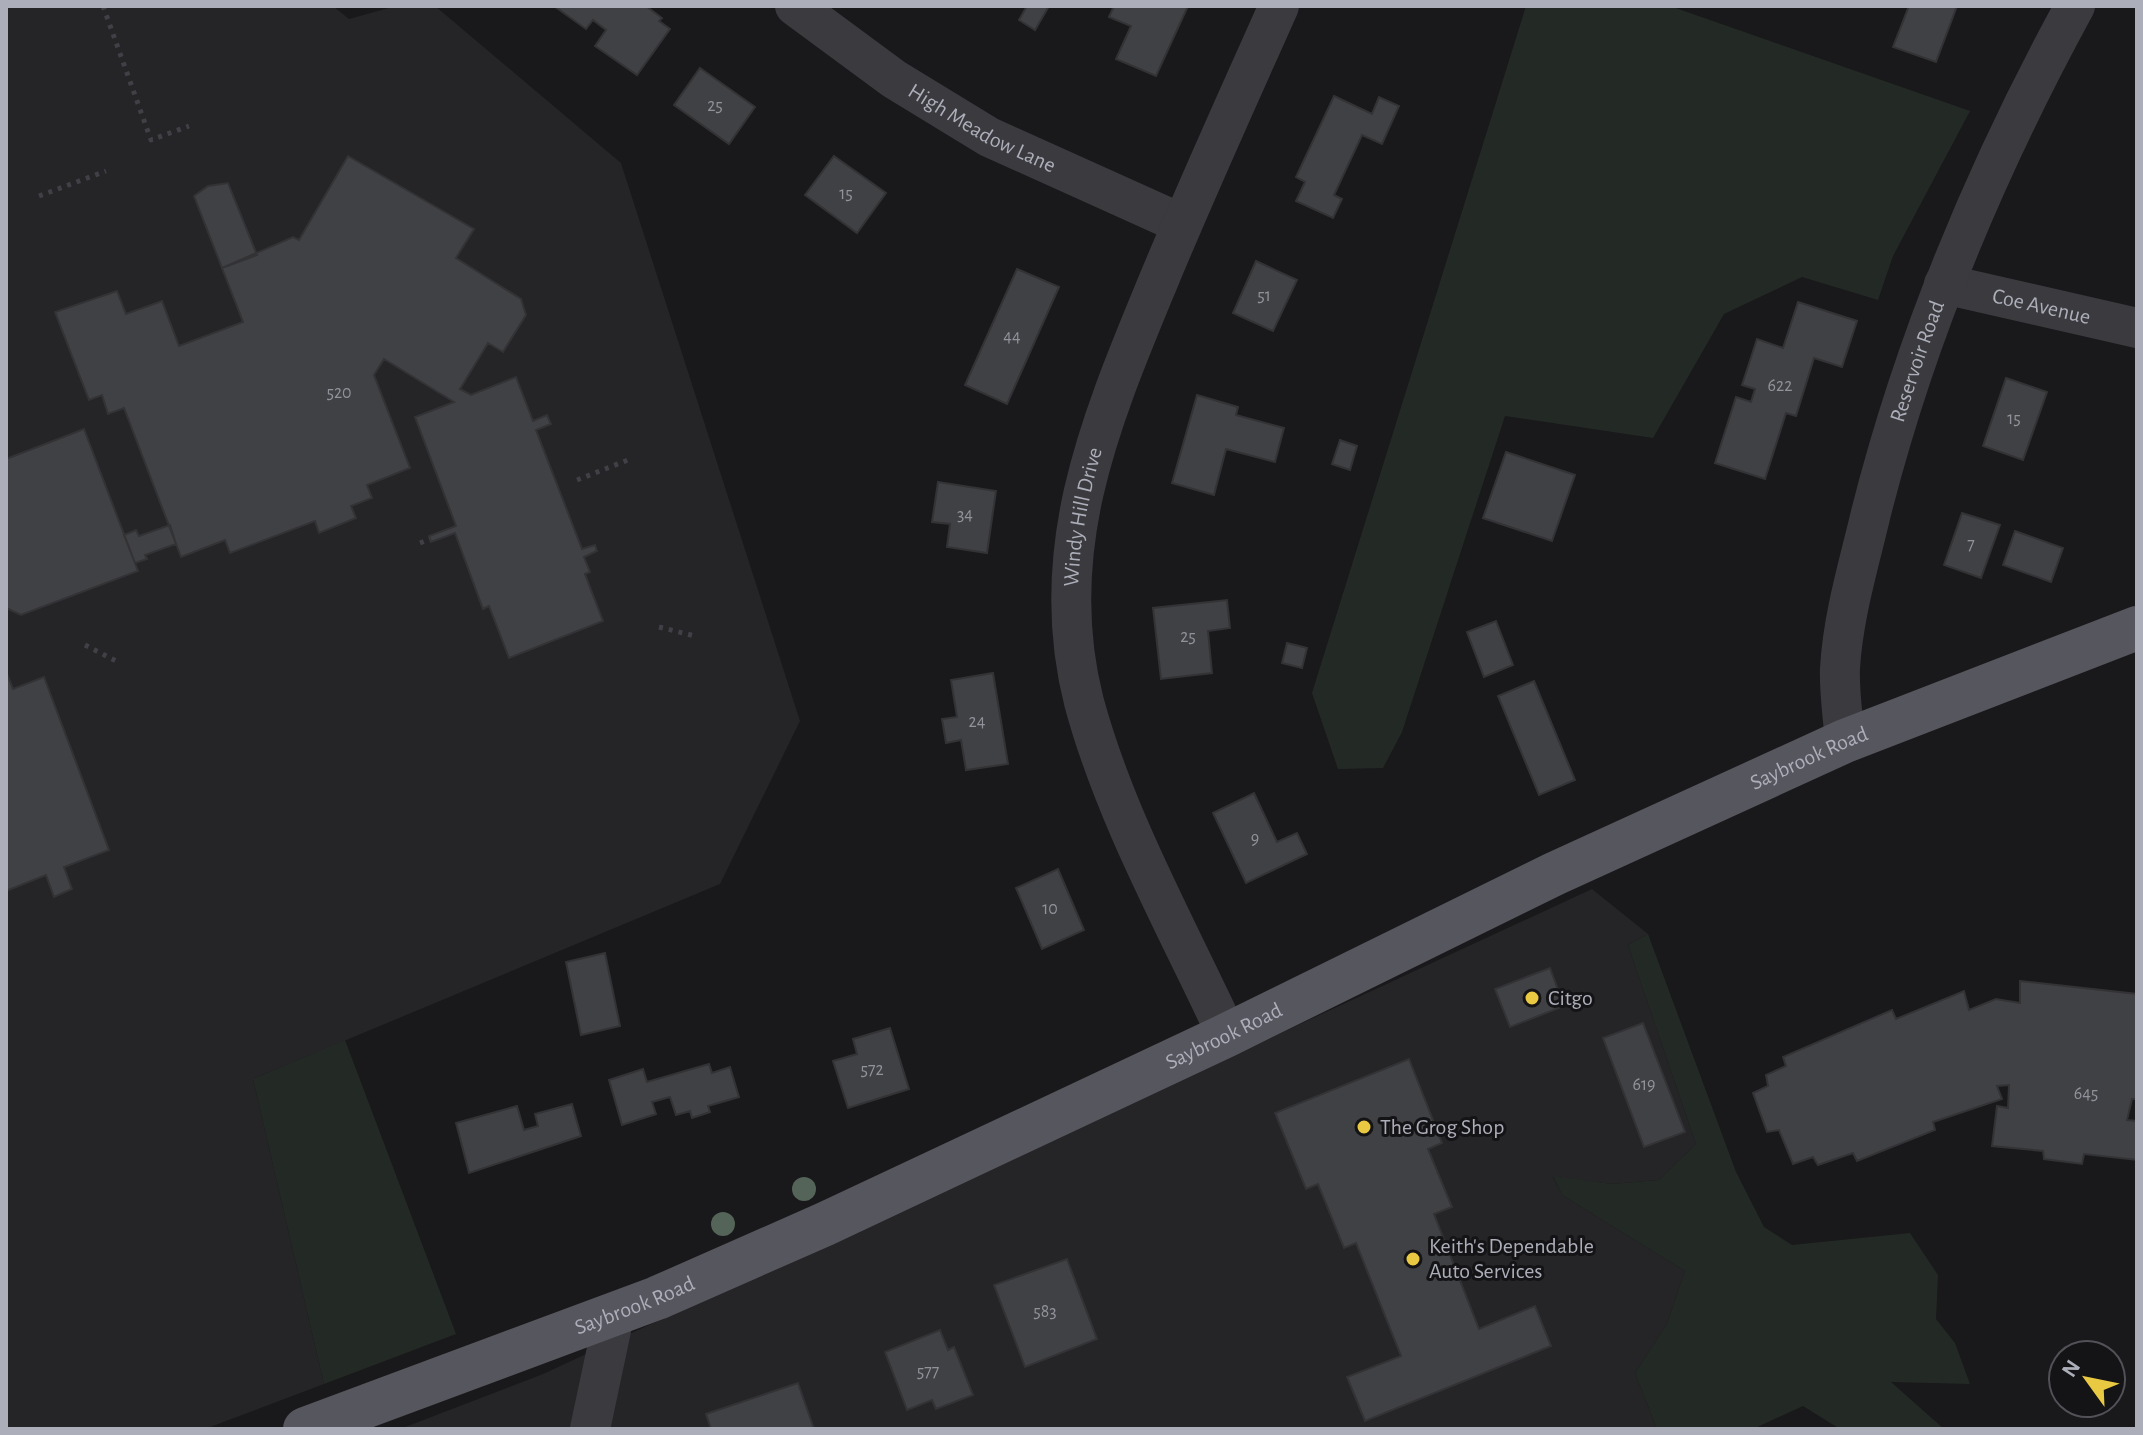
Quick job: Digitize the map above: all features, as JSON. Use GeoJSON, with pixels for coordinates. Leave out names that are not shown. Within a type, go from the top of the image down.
{"type":"FeatureCollection","features":[{"type":"Feature","properties":{"kind":"main road","name":"Saybrook Road"},"geometry":{"type":"LineString","coordinates":[[305,1429],[614,1316],[825,1224],[1227,1035],[1554,874],[1845,741],[2137,628]]}},
{"type":"Feature","properties":{"kind":"street","name":"High Meadow Lane"},"geometry":{"type":"LineString","coordinates":[[795,6],[894,79],[989,137],[1182,224]]}},
{"type":"Feature","properties":{"kind":"street","name":"Windy Hill Drive"},"geometry":{"type":"LineString","coordinates":[[1227,1035],[1114,790],[1084,701],[1070,617],[1077,513],[1103,414],[1182,224],[1279,6]]}},
{"type":"Feature","properties":{"kind":"street","name":"Reservoir Road"},"geometry":{"type":"LineString","coordinates":[[1845,741],[1840,672],[1850,604],[1881,475],[1944,284],[2010,130],[2075,6]]}},
{"type":"Feature","properties":{"kind":"street","name":"Coe Avenue"},"geometry":{"type":"LineString","coordinates":[[1944,284],[2137,328]]}},
{"type":"Feature","properties":{"kind":"street"},"geometry":{"type":"LineString","coordinates":[[590,1429],[614,1316]]}},
{"type":"Feature","properties":{"kind":"path"},"geometry":{"type":"LineString","coordinates":[[103,6],[151,140],[189,126]]}},
{"type":"Feature","properties":{"kind":"path"},"geometry":{"type":"LineString","coordinates":[[39,196],[106,171]]}},
{"type":"Feature","properties":{"kind":"path"},"geometry":{"type":"LineString","coordinates":[[577,480],[628,460]]}},
{"type":"Feature","properties":{"kind":"path"},"geometry":{"type":"LineString","coordinates":[[420,543],[430,539]]}},
{"type":"Feature","properties":{"kind":"path"},"geometry":{"type":"LineString","coordinates":[[659,627],[695,636]]}},
{"type":"Feature","properties":{"kind":"path"},"geometry":{"type":"LineString","coordinates":[[85,645],[120,663]]}},
{"type":"Feature","properties":{"kind":"shaded area"},"geometry":{"type":"Polygon","coordinates":[[[6,6],[333,6],[349,19],[396,6],[435,6],[621,163],[800,721],[720,884],[253,1079],[324,1384],[205,1429],[6,1429],[6,6]]]}},
{"type":"Feature","properties":{"kind":"shaded area"},"geometry":{"type":"Polygon","coordinates":[[[1526,6],[1670,6],[1970,111],[1893,256],[1878,300],[1802,277],[1724,314],[1653,438],[1505,416],[1402,732],[1383,768],[1338,769],[1312,693],[1526,6]]]}},
{"type":"Feature","properties":{"kind":"shaded area"},"geometry":{"type":"Polygon","coordinates":[[[1592,889],[1648,934],[1628,945],[1696,1144],[1659,1180],[1612,1184],[1553,1177],[1562,1195],[1685,1271],[1667,1324],[1635,1373],[1657,1429],[400,1429],[543,1374],[1592,889]]]}},
{"type":"Feature","properties":{"kind":"shaded area"},"geometry":{"type":"Polygon","coordinates":[[[1648,934],[1736,1172],[1764,1227],[1792,1245],[1910,1233],[1938,1275],[1936,1319],[1955,1343],[1970,1384],[1891,1382],[1944,1429],[1840,1429],[1803,1406],[1753,1429],[1657,1429],[1635,1373],[1667,1324],[1685,1271],[1562,1195],[1553,1176],[1612,1184],[1659,1180],[1696,1144],[1628,945],[1648,934]]]}},
{"type":"Feature","properties":{"kind":"shaded area"},"geometry":{"type":"Polygon","coordinates":[[[345,1040],[456,1334],[324,1384],[253,1079],[345,1040]]]}},
{"type":"Feature","properties":{"kind":"building"},"geometry":{"type":"Polygon","coordinates":[[[554,6],[646,6],[662,18],[659,21],[670,29],[637,75],[595,46],[606,30],[593,20],[586,29],[554,6]]]}},
{"type":"Feature","properties":{"kind":"building"},"geometry":{"type":"Polygon","coordinates":[[[1027,6],[1049,6],[1035,30],[1019,20],[1027,6]]]}},
{"type":"Feature","properties":{"kind":"building"},"geometry":{"type":"Polygon","coordinates":[[[1114,6],[1188,6],[1156,76],[1116,59],[1131,26],[1109,17],[1114,6]]]}},
{"type":"Feature","properties":{"kind":"building"},"geometry":{"type":"Polygon","coordinates":[[[1909,6],[1957,6],[1936,62],[1893,47],[1909,6]]]}},
{"type":"Feature","properties":{"kind":"building"},"geometry":{"type":"Polygon","coordinates":[[[700,68],[755,107],[729,144],[674,105],[700,68]]]}},
{"type":"Feature","properties":{"kind":"building"},"geometry":{"type":"Polygon","coordinates":[[[1334,96],[1372,114],[1379,97],[1399,106],[1382,144],[1362,135],[1334,195],[1342,199],[1333,218],[1296,201],[1305,182],[1296,177],[1334,96]]]}},
{"type":"Feature","properties":{"kind":"building"},"geometry":{"type":"Polygon","coordinates":[[[348,156],[474,229],[456,258],[521,299],[526,315],[503,352],[488,343],[460,389],[471,395],[516,377],[533,421],[547,415],[551,424],[536,430],[582,549],[595,545],[597,551],[584,557],[590,572],[585,574],[603,621],[509,658],[489,606],[483,609],[455,533],[431,542],[429,536],[456,526],[415,417],[454,402],[384,359],[374,375],[410,468],[367,485],[372,498],[351,506],[356,518],[319,533],[315,521],[230,553],[225,540],[181,557],[124,408],[108,414],[102,395],[89,400],[55,312],[117,291],[126,314],[162,301],[179,346],[243,322],[222,268],[293,237],[299,240],[348,156]]]}},
{"type":"Feature","properties":{"kind":"building"},"geometry":{"type":"Polygon","coordinates":[[[834,156],[886,193],[857,233],[805,195],[834,156]]]}},
{"type":"Feature","properties":{"kind":"building"},"geometry":{"type":"Polygon","coordinates":[[[228,183],[257,255],[222,268],[194,196],[208,186],[228,183]]]}},
{"type":"Feature","properties":{"kind":"building"},"geometry":{"type":"Polygon","coordinates":[[[1256,261],[1297,280],[1273,331],[1233,313],[1256,261]]]}},
{"type":"Feature","properties":{"kind":"building"},"geometry":{"type":"Polygon","coordinates":[[[1017,269],[1059,287],[1007,404],[965,385],[1017,269]]]}},
{"type":"Feature","properties":{"kind":"building"},"geometry":{"type":"Polygon","coordinates":[[[1798,302],[1857,321],[1842,367],[1814,358],[1796,416],[1786,413],[1765,479],[1715,463],[1736,397],[1751,402],[1755,389],[1742,385],[1757,339],[1783,348],[1798,302]]]}},
{"type":"Feature","properties":{"kind":"building"},"geometry":{"type":"Polygon","coordinates":[[[2006,378],[2047,392],[2023,460],[1983,446],[2006,378]]]}},
{"type":"Feature","properties":{"kind":"building"},"geometry":{"type":"Polygon","coordinates":[[[1197,395],[1238,407],[1236,415],[1284,428],[1275,462],[1226,449],[1214,495],[1172,483],[1197,395]]]}},
{"type":"Feature","properties":{"kind":"building"},"geometry":{"type":"Polygon","coordinates":[[[84,429],[138,571],[21,615],[6,608],[6,459],[84,429]]]}},
{"type":"Feature","properties":{"kind":"building"},"geometry":{"type":"Polygon","coordinates":[[[1340,440],[1357,446],[1350,470],[1332,464],[1340,440]]]}},
{"type":"Feature","properties":{"kind":"building"},"geometry":{"type":"Polygon","coordinates":[[[1506,452],[1575,475],[1552,541],[1483,518],[1506,452]]]}},
{"type":"Feature","properties":{"kind":"building"},"geometry":{"type":"Polygon","coordinates":[[[938,482],[996,491],[987,553],[947,547],[950,524],[932,522],[938,482]]]}},
{"type":"Feature","properties":{"kind":"building"},"geometry":{"type":"Polygon","coordinates":[[[1962,513],[2000,525],[1981,578],[1944,565],[1962,513]]]}},
{"type":"Feature","properties":{"kind":"building"},"geometry":{"type":"Polygon","coordinates":[[[170,525],[176,544],[145,555],[147,559],[135,563],[124,535],[136,530],[139,536],[170,525]]]}},
{"type":"Feature","properties":{"kind":"building"},"geometry":{"type":"Polygon","coordinates":[[[2015,531],[2063,548],[2051,582],[2003,565],[2015,531]]]}},
{"type":"Feature","properties":{"kind":"building"},"geometry":{"type":"Polygon","coordinates":[[[1227,600],[1230,628],[1208,631],[1212,673],[1161,679],[1153,608],[1227,600]]]}},
{"type":"Feature","properties":{"kind":"building"},"geometry":{"type":"Polygon","coordinates":[[[1496,621],[1513,665],[1484,677],[1467,632],[1496,621]]]}},
{"type":"Feature","properties":{"kind":"building"},"geometry":{"type":"Polygon","coordinates":[[[1287,643],[1307,648],[1302,668],[1282,663],[1287,643]]]}},
{"type":"Feature","properties":{"kind":"building"},"geometry":{"type":"Polygon","coordinates":[[[6,671],[13,689],[44,677],[109,850],[64,867],[72,889],[54,897],[46,875],[6,891],[6,671]]]}},
{"type":"Feature","properties":{"kind":"building"},"geometry":{"type":"Polygon","coordinates":[[[993,673],[1008,764],[966,770],[961,740],[946,743],[942,719],[957,717],[951,680],[993,673]]]}},
{"type":"Feature","properties":{"kind":"building"},"geometry":{"type":"Polygon","coordinates":[[[1534,681],[1575,780],[1539,795],[1498,696],[1534,681]]]}},
{"type":"Feature","properties":{"kind":"building"},"geometry":{"type":"Polygon","coordinates":[[[1254,793],[1277,842],[1297,833],[1307,854],[1246,883],[1213,813],[1254,793]]]}},
{"type":"Feature","properties":{"kind":"building"},"geometry":{"type":"Polygon","coordinates":[[[1058,869],[1084,930],[1042,949],[1016,888],[1058,869]]]}},
{"type":"Feature","properties":{"kind":"building"},"geometry":{"type":"Polygon","coordinates":[[[605,953],[620,1026],[581,1035],[566,962],[605,953]]]}},
{"type":"Feature","properties":{"kind":"building"},"geometry":{"type":"Polygon","coordinates":[[[1550,968],[1564,1006],[1510,1027],[1495,989],[1550,968]]]}},
{"type":"Feature","properties":{"kind":"building"},"geometry":{"type":"Polygon","coordinates":[[[2020,981],[2137,994],[2137,1099],[2132,1099],[2127,1120],[2137,1121],[2137,1160],[2084,1154],[2082,1164],[2044,1159],[2043,1151],[1992,1146],[1997,1106],[2008,1108],[2009,1085],[1997,1086],[2002,1099],[1933,1122],[1935,1130],[1857,1161],[1853,1153],[1818,1165],[1813,1157],[1793,1164],[1779,1130],[1767,1132],[1753,1093],[1768,1086],[1766,1075],[1786,1066],[1783,1057],[1892,1010],[1896,1019],[1964,991],[1969,1010],[1996,999],[2020,1003],[2020,981]]]}},
{"type":"Feature","properties":{"kind":"building"},"geometry":{"type":"Polygon","coordinates":[[[1643,1023],[1685,1132],[1644,1147],[1603,1038],[1643,1023]]]}},
{"type":"Feature","properties":{"kind":"building"},"geometry":{"type":"Polygon","coordinates":[[[890,1028],[909,1089],[848,1108],[833,1061],[857,1054],[853,1039],[890,1028]]]}},
{"type":"Feature","properties":{"kind":"building"},"geometry":{"type":"Polygon","coordinates":[[[1409,1059],[1442,1143],[1428,1149],[1452,1207],[1434,1214],[1479,1329],[1535,1306],[1551,1346],[1365,1421],[1347,1377],[1401,1356],[1356,1243],[1344,1248],[1318,1184],[1306,1189],[1275,1113],[1409,1059]]]}},
{"type":"Feature","properties":{"kind":"building"},"geometry":{"type":"Polygon","coordinates":[[[709,1064],[712,1073],[730,1067],[739,1097],[708,1106],[710,1112],[692,1118],[690,1111],[676,1115],[670,1097],[652,1102],[656,1114],[622,1125],[609,1080],[643,1069],[647,1082],[709,1064]]]}},
{"type":"Feature","properties":{"kind":"building"},"geometry":{"type":"Polygon","coordinates":[[[572,1104],[581,1136],[469,1173],[456,1123],[517,1106],[524,1130],[538,1126],[535,1114],[572,1104]]]}},
{"type":"Feature","properties":{"kind":"building"},"geometry":{"type":"Polygon","coordinates":[[[1067,1259],[1097,1339],[1025,1367],[994,1285],[1067,1259]]]}},
{"type":"Feature","properties":{"kind":"building"},"geometry":{"type":"Polygon","coordinates":[[[940,1330],[948,1350],[954,1347],[973,1395],[936,1409],[932,1400],[907,1410],[885,1352],[940,1330]]]}},
{"type":"Feature","properties":{"kind":"building"},"geometry":{"type":"Polygon","coordinates":[[[798,1383],[814,1429],[711,1429],[706,1414],[798,1383]]]}},
{"type":"Feature","properties":{"kind":"place","name":"Citgo"},"geometry":{"type":"Point","coordinates":[1532,998]}},
{"type":"Feature","properties":{"kind":"place","name":"The Grog Shop"},"geometry":{"type":"Point","coordinates":[1364,1127]}},
{"type":"Feature","properties":{"kind":"place","name":"Keith's Dependable Auto Services"},"geometry":{"type":"Point","coordinates":[1413,1259]}}]}
